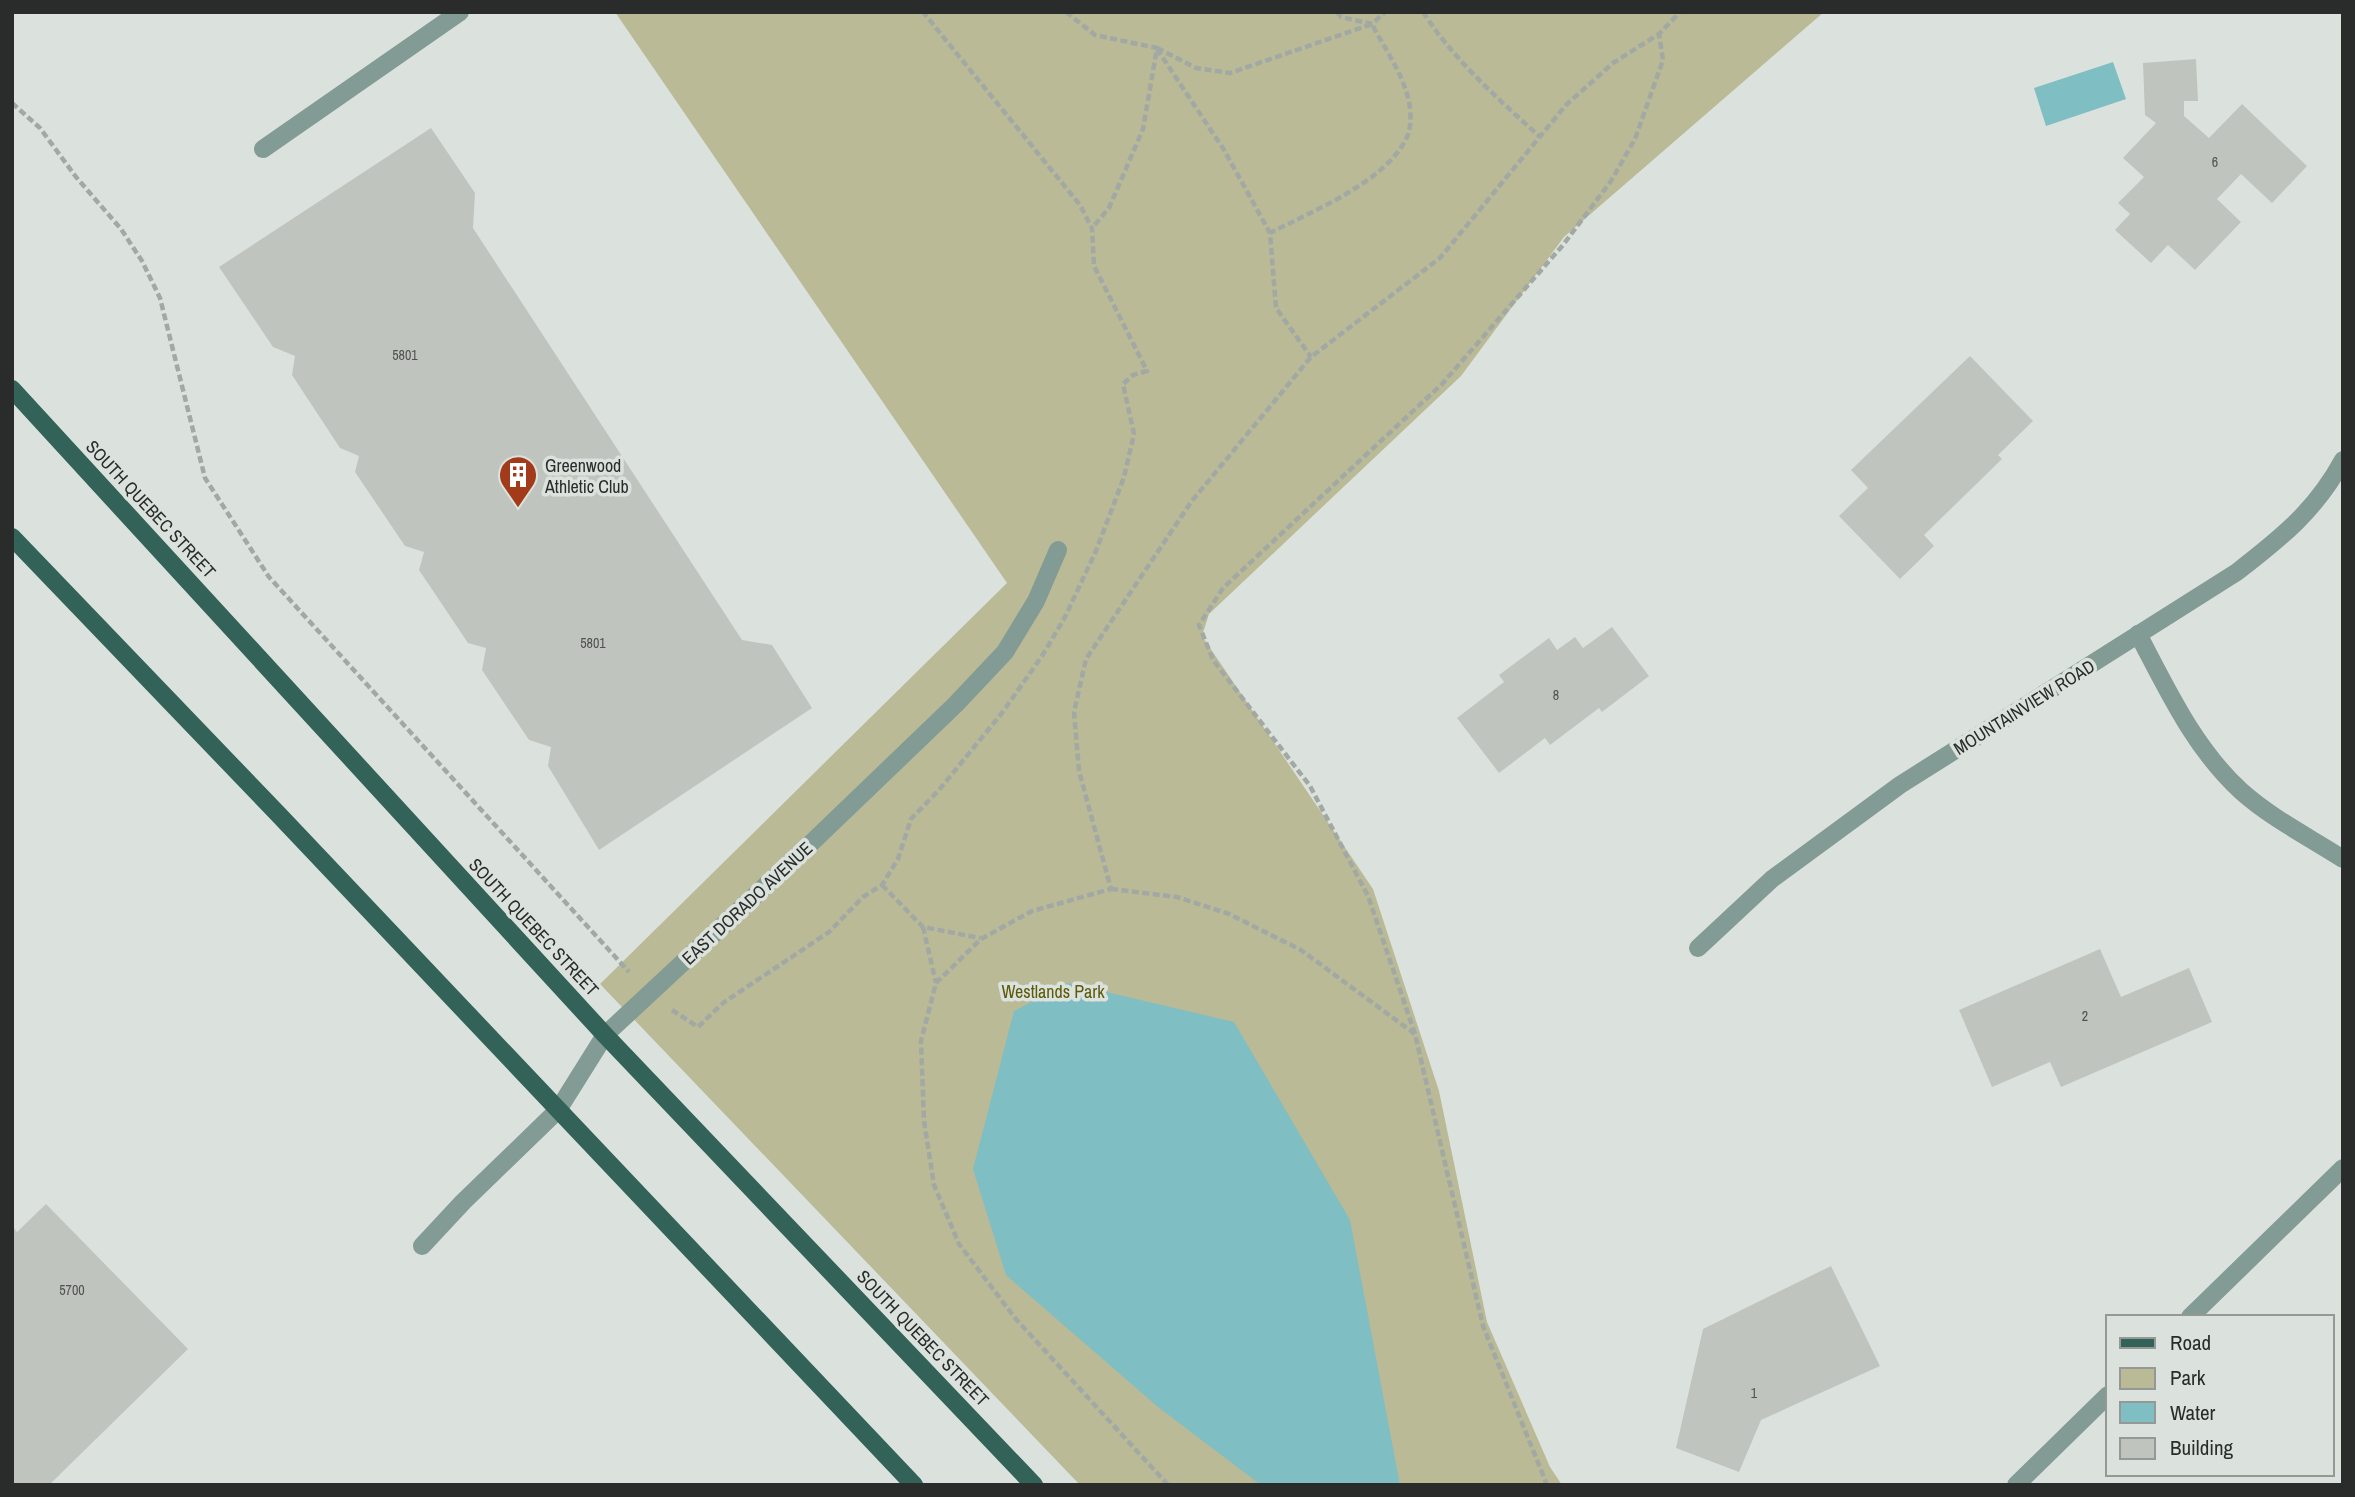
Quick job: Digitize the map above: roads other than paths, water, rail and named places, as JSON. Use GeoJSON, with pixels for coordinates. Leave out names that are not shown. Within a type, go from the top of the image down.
{"type":"FeatureCollection","features":[{"type":"Feature","properties":{"kind":"main road","name":"SOUTH QUEBEC STREET"},"geometry":{"type":"LineString","coordinates":[[12,389],[605,1035],[1034,1485]]}},
{"type":"Feature","properties":{"kind":"main road"},"geometry":{"type":"LineString","coordinates":[[12,537],[914,1485]]}},
{"type":"Feature","properties":{"kind":"street"},"geometry":{"type":"LineString","coordinates":[[263,149],[460,12]]}},
{"type":"Feature","properties":{"kind":"street","name":"MOUNTAINVIEW ROAD"},"geometry":{"type":"LineString","coordinates":[[1698,948],[1772,878],[1900,785],[2237,572],[2300,521],[2343,460]]}},
{"type":"Feature","properties":{"kind":"street","name":"EAST DORADO AVENUE"},"geometry":{"type":"LineString","coordinates":[[422,1246],[463,1202],[558,1110],[605,1035],[805,849],[955,705],[1005,652],[1037,601],[1058,550]]}},
{"type":"Feature","properties":{"kind":"street"},"geometry":{"type":"LineString","coordinates":[[2138,634],[2188,727],[2223,774],[2265,810],[2343,859]]}},
{"type":"Feature","properties":{"kind":"street"},"geometry":{"type":"LineString","coordinates":[[2192,1315],[2343,1168]]}},
{"type":"Feature","properties":{"kind":"street"},"geometry":{"type":"LineString","coordinates":[[2016,1485],[2106,1397]]}},
{"type":"Feature","properties":{"kind":"water"},"geometry":{"type":"Polygon","coordinates":[[[2113,62],[2126,99],[2046,126],[2034,88],[2113,62]]]}},
{"type":"Feature","properties":{"kind":"water"},"geometry":{"type":"Polygon","coordinates":[[[1068,983],[1234,1022],[1350,1220],[1400,1485],[1261,1485],[1158,1407],[1006,1275],[973,1169],[1014,1011],[1068,983]]]}},
{"type":"Feature","properties":{"kind":"place","name":"Greenwood Athletic Club"},"geometry":{"type":"Point","coordinates":[518,509]}},
{"type":"Feature","properties":{"kind":"park label","name":"Westlands Park"},"geometry":{"type":"Point","coordinates":[1053,991]}}]}
